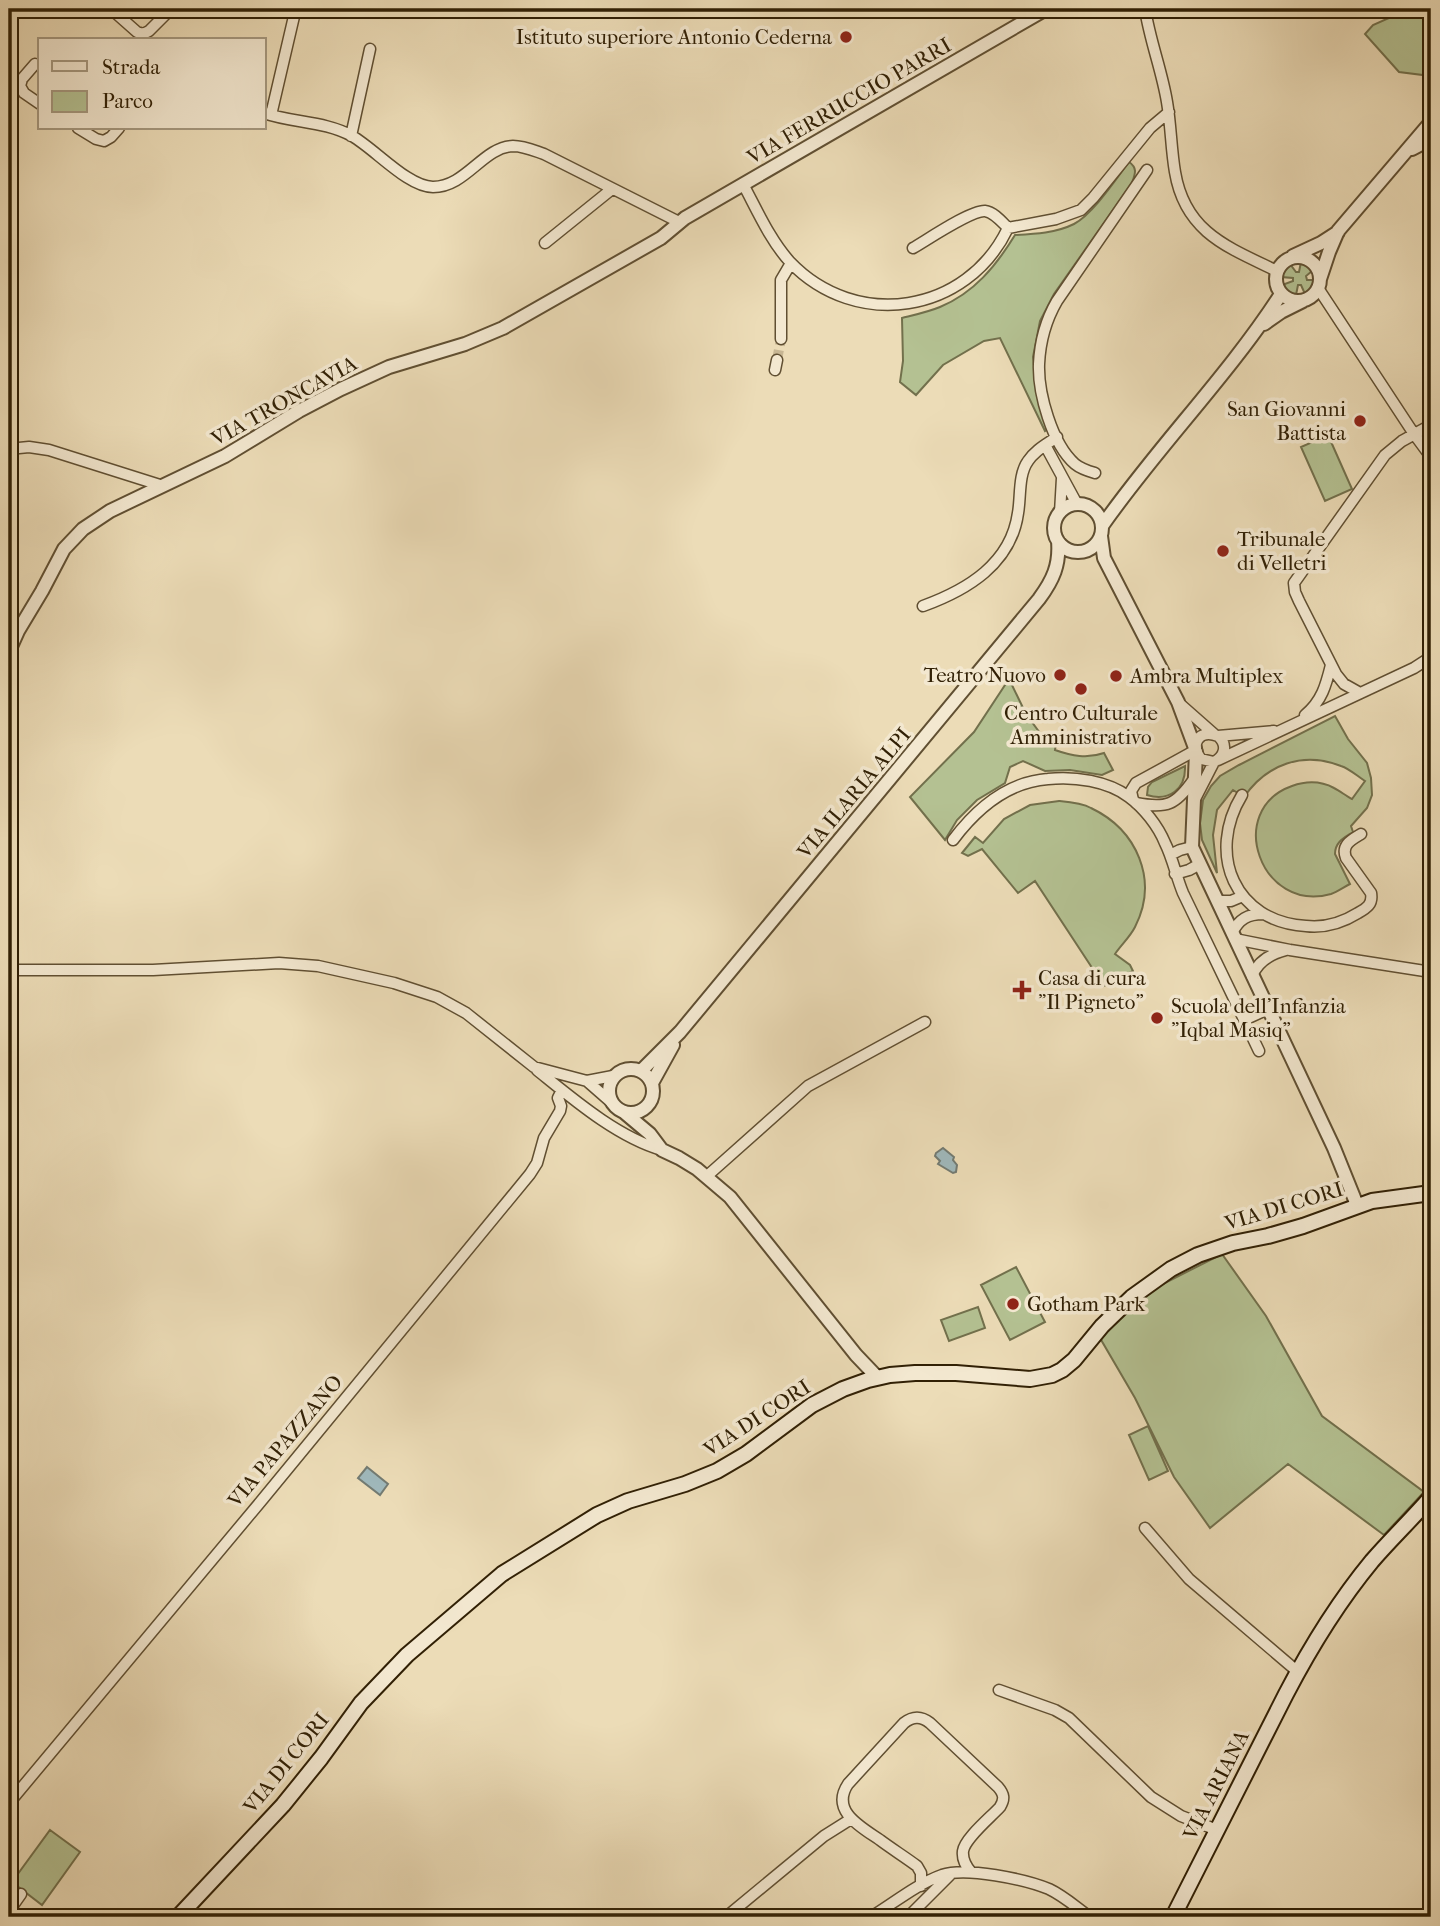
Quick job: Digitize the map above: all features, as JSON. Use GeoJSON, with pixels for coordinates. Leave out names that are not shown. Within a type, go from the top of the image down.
{"type":"FeatureCollection","features":[{"type":"Feature","properties":{"kind":"main road","name":"VIA DI CORI"},"geometry":{"type":"LineString","coordinates":[[178,1917],[294,1792],[382,1679],[432,1632],[498,1578],[608,1509],[717,1471],[746,1454],[812,1405],[843,1389],[877,1377],[956,1373],[1030,1379],[1052,1375],[1074,1360],[1122,1306],[1171,1269],[1215,1248],[1289,1230],[1357,1206],[1382,1199],[1431,1193]]}},
{"type":"Feature","properties":{"kind":"main road","name":"VIA ARIANA"},"geometry":{"type":"LineString","coordinates":[[1173,1917],[1298,1672],[1362,1575],[1431,1497]]}},
{"type":"Feature","properties":{"kind":"street"},"geometry":{"type":"LineString","coordinates":[[111,9],[137,32],[144,34],[171,9]]}},
{"type":"Feature","properties":{"kind":"street","name":"VIA FERRUCCIO PARRI"},"geometry":{"type":"LineString","coordinates":[[743,184],[1046,9]]}},
{"type":"Feature","properties":{"kind":"street"},"geometry":{"type":"LineString","coordinates":[[1145,9],[1169,112],[1175,175],[1183,201],[1202,228],[1218,242],[1277,271]]}},
{"type":"Feature","properties":{"kind":"street"},"geometry":{"type":"LineString","coordinates":[[295,12],[268,114],[321,125],[351,136],[411,180],[429,187],[453,182],[496,151],[516,146],[544,154],[679,222]]}},
{"type":"Feature","properties":{"kind":"street"},"geometry":{"type":"LineString","coordinates":[[351,136],[370,49]]}},
{"type":"Feature","properties":{"kind":"street"},"geometry":{"type":"LineString","coordinates":[[34,64],[20,86],[22,91],[38,103]]}},
{"type":"Feature","properties":{"kind":"street"},"geometry":{"type":"LineString","coordinates":[[743,184],[776,243],[791,263],[820,285],[846,298],[879,304],[911,303],[943,294],[971,277],[993,254],[1008,228],[1056,219],[1081,210],[1150,128],[1169,112]]}},
{"type":"Feature","properties":{"kind":"street"},"geometry":{"type":"LineString","coordinates":[[1303,301],[1291,300],[1281,294],[1275,283],[1277,271],[1283,261],[1338,231],[1431,122]]}},
{"type":"Feature","properties":{"kind":"street"},"geometry":{"type":"LineString","coordinates":[[81,130],[104,141],[117,130]]}},
{"type":"Feature","properties":{"kind":"street"},"geometry":{"type":"LineString","coordinates":[[1406,153],[1431,139]]}},
{"type":"Feature","properties":{"kind":"street"},"geometry":{"type":"LineString","coordinates":[[1095,473],[1073,462],[1057,437],[1044,403],[1039,376],[1039,354],[1047,322],[1057,301],[1147,170]]}},
{"type":"Feature","properties":{"kind":"street","name":"VIA TRONCAVIA"},"geometry":{"type":"LineString","coordinates":[[9,651],[54,566],[73,538],[110,510],[225,456],[341,389],[389,367],[465,344],[496,331],[661,238],[679,222],[743,184]]}},
{"type":"Feature","properties":{"kind":"street"},"geometry":{"type":"LineString","coordinates":[[545,243],[612,189]]}},
{"type":"Feature","properties":{"kind":"street"},"geometry":{"type":"LineString","coordinates":[[913,248],[980,212],[991,214],[1008,228]]}},
{"type":"Feature","properties":{"kind":"street"},"geometry":{"type":"LineString","coordinates":[[1258,328],[1280,312],[1309,298],[1319,284],[1338,231]]}},
{"type":"Feature","properties":{"kind":"street"},"geometry":{"type":"LineString","coordinates":[[1289,258],[1307,258],[1317,267],[1319,284],[1431,457]]}},
{"type":"Feature","properties":{"kind":"street"},"geometry":{"type":"LineString","coordinates":[[781,339],[781,280],[791,263]]}},
{"type":"Feature","properties":{"kind":"street"},"geometry":{"type":"LineString","coordinates":[[1085,551],[1093,547],[1125,493],[1258,328],[1281,294]]}},
{"type":"Feature","properties":{"kind":"street"},"geometry":{"type":"LineString","coordinates":[[1360,693],[1341,680],[1331,664],[1294,590],[1296,581],[1382,458],[1396,445],[1431,425]]}},
{"type":"Feature","properties":{"kind":"street"},"geometry":{"type":"LineString","coordinates":[[923,606],[971,584],[999,559],[1016,524],[1024,468],[1032,456],[1057,437]]}},
{"type":"Feature","properties":{"kind":"street"},"geometry":{"type":"LineString","coordinates":[[1045,445],[1062,477],[1082,505],[1097,513],[1104,558],[1178,702],[1196,750],[1205,761],[1216,761],[1431,657]]}},
{"type":"Feature","properties":{"kind":"street"},"geometry":{"type":"LineString","coordinates":[[9,449],[29,447],[52,450],[163,486]]}},
{"type":"Feature","properties":{"kind":"street"},"geometry":{"type":"LineString","coordinates":[[1062,477],[1060,513],[1054,527],[1058,541],[1068,550],[1085,551],[1104,558]]}},
{"type":"Feature","properties":{"kind":"street"},"geometry":{"type":"LineString","coordinates":[[1060,513],[1071,505],[1103,504],[1125,493]]}},
{"type":"Feature","properties":{"kind":"street","name":"VIA ILARIA ALPI"},"geometry":{"type":"LineString","coordinates":[[1054,576],[1058,561],[1058,541]]}},
{"type":"Feature","properties":{"kind":"street","name":"VIA ILARIA ALPI"},"geometry":{"type":"LineString","coordinates":[[641,1071],[680,1032],[950,708],[1041,596],[1054,576],[1068,562],[1085,551]]}},
{"type":"Feature","properties":{"kind":"street"},"geometry":{"type":"LineString","coordinates":[[1294,724],[1319,700],[1331,664]]}},
{"type":"Feature","properties":{"kind":"street"},"geometry":{"type":"LineString","coordinates":[[1178,702],[1224,743],[1221,757],[1216,761],[1194,802]]}},
{"type":"Feature","properties":{"kind":"street"},"geometry":{"type":"LineString","coordinates":[[1282,730],[1201,736],[1196,743],[1192,847],[1334,1149],[1357,1206]]}},
{"type":"Feature","properties":{"kind":"street"},"geometry":{"type":"LineString","coordinates":[[1134,802],[1131,791],[1136,783],[1196,750]]}},
{"type":"Feature","properties":{"kind":"street"},"geometry":{"type":"LineString","coordinates":[[953,840],[971,818],[991,800],[1010,788],[1033,781],[1057,778],[1096,783],[1112,787],[1134,802],[1158,829],[1166,844],[1175,874],[1259,1051]]}},
{"type":"Feature","properties":{"kind":"street"},"geometry":{"type":"LineString","coordinates":[[1134,802],[1156,807],[1170,804],[1183,795],[1194,779]]}},
{"type":"Feature","properties":{"kind":"street"},"geometry":{"type":"LineString","coordinates":[[1242,795],[1230,817],[1226,836],[1232,877],[1243,896],[1264,914],[1285,924],[1318,927],[1343,921],[1367,907],[1371,902],[1371,893],[1344,852],[1347,844],[1361,834]]}},
{"type":"Feature","properties":{"kind":"street"},"geometry":{"type":"LineString","coordinates":[[1170,855],[1192,847]]}},
{"type":"Feature","properties":{"kind":"street"},"geometry":{"type":"LineString","coordinates":[[1175,874],[1200,864]]}},
{"type":"Feature","properties":{"kind":"street"},"geometry":{"type":"LineString","coordinates":[[1218,901],[1231,901],[1243,896]]}},
{"type":"Feature","properties":{"kind":"street"},"geometry":{"type":"LineString","coordinates":[[1234,936],[1237,924],[1244,918],[1264,914]]}},
{"type":"Feature","properties":{"kind":"street"},"geometry":{"type":"LineString","coordinates":[[1234,936],[1290,950],[1431,972]]}},
{"type":"Feature","properties":{"kind":"street"},"geometry":{"type":"LineString","coordinates":[[1252,976],[1264,959],[1290,950]]}},
{"type":"Feature","properties":{"kind":"street"},"geometry":{"type":"LineString","coordinates":[[9,970],[153,970],[279,963],[318,966],[404,985],[446,1000],[562,1090],[628,1137],[679,1158],[707,1176],[738,1206],[877,1377]]}},
{"type":"Feature","properties":{"kind":"street"},"geometry":{"type":"LineString","coordinates":[[1244,1020],[1268,1009]]}},
{"type":"Feature","properties":{"kind":"street"},"geometry":{"type":"LineString","coordinates":[[707,1176],[808,1086],[925,1021]]}},
{"type":"Feature","properties":{"kind":"street","name":"VIA ILARIA ALPI"},"geometry":{"type":"LineString","coordinates":[[652,1083],[680,1032]]}},
{"type":"Feature","properties":{"kind":"street"},"geometry":{"type":"LineString","coordinates":[[534,1067],[587,1081],[613,1076],[626,1069],[641,1071],[652,1083],[650,1134]]}},
{"type":"Feature","properties":{"kind":"street"},"geometry":{"type":"LineString","coordinates":[[611,1102],[608,1089],[613,1076]]}},
{"type":"Feature","properties":{"kind":"street"},"geometry":{"type":"LineString","coordinates":[[587,1081],[650,1134],[662,1150]]}},
{"type":"Feature","properties":{"kind":"street","name":"VIA PAPAZZANO"},"geometry":{"type":"LineString","coordinates":[[9,1803],[529,1176],[537,1163],[544,1138],[560,1113],[558,1098],[562,1090]]}},
{"type":"Feature","properties":{"kind":"street"},"geometry":{"type":"LineString","coordinates":[[625,1113],[644,1109],[652,1099]]}},
{"type":"Feature","properties":{"kind":"street"},"geometry":{"type":"LineString","coordinates":[[1145,1528],[1189,1579],[1298,1672]]}},
{"type":"Feature","properties":{"kind":"street"},"geometry":{"type":"LineString","coordinates":[[999,1690],[1055,1710],[1069,1718],[1137,1785],[1156,1800],[1188,1819],[1217,1830]]}},
{"type":"Feature","properties":{"kind":"street"},"geometry":{"type":"LineString","coordinates":[[921,1886],[920,1871],[915,1864],[851,1819],[842,1800],[848,1784],[904,1723],[915,1718],[925,1719],[998,1787],[1003,1795],[1000,1807],[965,1846],[964,1859],[971,1872]]}},
{"type":"Feature","properties":{"kind":"street"},"geometry":{"type":"LineString","coordinates":[[726,1917],[819,1840],[851,1819]]}},
{"type":"Feature","properties":{"kind":"street"},"geometry":{"type":"LineString","coordinates":[[872,1917],[940,1876],[971,1872],[1048,1889],[1090,1917]]}},
{"type":"Feature","properties":{"kind":"street"},"geometry":{"type":"LineString","coordinates":[[908,1917],[953,1873]]}},
{"type":"Feature","properties":{"kind":"street"},"geometry":{"type":"LineString","coordinates":[[9,1911],[21,1894]]}},
{"type":"Feature","properties":{"kind":"green space"},"geometry":{"type":"Polygon","coordinates":[[[1409,9],[1431,9],[1431,76],[1399,72],[1365,34],[1373,25],[1409,9]]]}},
{"type":"Feature","properties":{"kind":"green space"},"geometry":{"type":"Polygon","coordinates":[[[1129,162],[1135,169],[1132,183],[1054,294],[1040,321],[1033,357],[1036,383],[1050,428],[1045,431],[1000,338],[984,341],[943,365],[916,395],[900,382],[903,361],[902,318],[935,309],[974,286],[992,268],[1015,235],[1053,231],[1074,224],[1104,196],[1129,162]]]}},
{"type":"Feature","properties":{"kind":"green space"},"geometry":{"type":"Polygon","coordinates":[[[1301,262],[1308,265],[1312,271],[1306,276],[1307,280],[1314,280],[1313,286],[1305,294],[1301,285],[1298,285],[1296,295],[1291,294],[1282,285],[1293,281],[1293,278],[1281,275],[1290,264],[1299,272],[1301,262]]]}},
{"type":"Feature","properties":{"kind":"green space"},"geometry":{"type":"Polygon","coordinates":[[[1328,435],[1352,489],[1325,501],[1301,447],[1328,435]]]}},
{"type":"Feature","properties":{"kind":"green space"},"geometry":{"type":"Polygon","coordinates":[[[1009,679],[1026,714],[1040,733],[1056,744],[1055,750],[1080,756],[1104,753],[1113,770],[1102,775],[1070,770],[1045,771],[1023,761],[1010,767],[1005,783],[977,800],[957,820],[945,840],[910,797],[974,732],[1009,679]]]}},
{"type":"Feature","properties":{"kind":"green space"},"geometry":{"type":"Polygon","coordinates":[[[1335,716],[1348,739],[1367,763],[1371,778],[1372,795],[1367,808],[1351,826],[1353,832],[1341,841],[1335,850],[1350,884],[1331,894],[1306,896],[1286,889],[1270,875],[1260,856],[1256,836],[1260,816],[1271,798],[1292,786],[1313,782],[1336,789],[1352,799],[1365,781],[1344,767],[1313,760],[1275,769],[1264,776],[1244,797],[1233,790],[1217,810],[1213,835],[1217,873],[1202,840],[1200,823],[1203,800],[1211,786],[1220,776],[1239,765],[1335,716]]]}},
{"type":"Feature","properties":{"kind":"green space"},"geometry":{"type":"Polygon","coordinates":[[[1185,766],[1183,781],[1175,792],[1162,797],[1147,795],[1152,782],[1185,766]]]}},
{"type":"Feature","properties":{"kind":"green space"},"geometry":{"type":"Polygon","coordinates":[[[1059,801],[1087,806],[1121,829],[1139,858],[1144,874],[1142,909],[1133,931],[1115,954],[1130,965],[1133,971],[1104,986],[1035,881],[1018,893],[982,849],[968,856],[962,853],[975,837],[983,843],[1004,819],[1030,805],[1059,801]]]}},
{"type":"Feature","properties":{"kind":"green space"},"geometry":{"type":"Polygon","coordinates":[[[1222,1254],[1266,1316],[1322,1416],[1424,1492],[1384,1535],[1288,1464],[1210,1528],[1174,1477],[1135,1398],[1100,1338],[1127,1307],[1153,1289],[1222,1254]]]}},
{"type":"Feature","properties":{"kind":"green space","name":"Gotham Park"},"geometry":{"type":"Polygon","coordinates":[[[1016,1267],[1045,1322],[1010,1340],[981,1285],[1016,1267]]]}},
{"type":"Feature","properties":{"kind":"green space","name":"Gotham Park"},"geometry":{"type":"Polygon","coordinates":[[[978,1307],[985,1328],[949,1341],[941,1320],[978,1307]]]}},
{"type":"Feature","properties":{"kind":"green space"},"geometry":{"type":"Polygon","coordinates":[[[1148,1426],[1168,1471],[1149,1480],[1129,1435],[1148,1426]]]}},
{"type":"Feature","properties":{"kind":"green space"},"geometry":{"type":"Polygon","coordinates":[[[50,1830],[80,1852],[42,1905],[12,1882],[50,1830]]]}},
{"type":"Feature","properties":{"kind":"water"},"geometry":{"type":"Polygon","coordinates":[[[943,1148],[954,1157],[956,1172],[953,1173],[938,1164],[940,1161],[935,1156],[943,1148]]]}},
{"type":"Feature","properties":{"kind":"water"},"geometry":{"type":"Polygon","coordinates":[[[367,1467],[388,1484],[380,1495],[358,1478],[367,1467]]]}},
{"type":"Feature","properties":{"kind":"tunnel"},"geometry":{"type":"LineString","coordinates":[[777,360],[781,339]]}},
{"type":"Feature","properties":{"kind":"place","name":"Istituto superiore Antonio Cederna"},"geometry":{"type":"Point","coordinates":[846,37]}},
{"type":"Feature","properties":{"kind":"place","name":"San Giovanni Battista"},"geometry":{"type":"Point","coordinates":[1360,421]}},
{"type":"Feature","properties":{"kind":"place","name":"Tribunale di Velletri"},"geometry":{"type":"Point","coordinates":[1223,551]}},
{"type":"Feature","properties":{"kind":"place","name":"Teatro Nuovo"},"geometry":{"type":"Point","coordinates":[1060,675]}},
{"type":"Feature","properties":{"kind":"place","name":"Ambra Multiplex"},"geometry":{"type":"Point","coordinates":[1116,676]}},
{"type":"Feature","properties":{"kind":"place","name":"Centro Culturale Amministrativo"},"geometry":{"type":"Point","coordinates":[1081,689]}},
{"type":"Feature","properties":{"kind":"place","name":"Casa di cura \"Il Pigneto\""},"geometry":{"type":"Point","coordinates":[1022,990]}},
{"type":"Feature","properties":{"kind":"place","name":"Scuola dell'Infanzia \"Iqbal Masiq\""},"geometry":{"type":"Point","coordinates":[1157,1018]}},
{"type":"Feature","properties":{"kind":"place","name":"Gotham Park"},"geometry":{"type":"Point","coordinates":[1013,1304]}}]}
